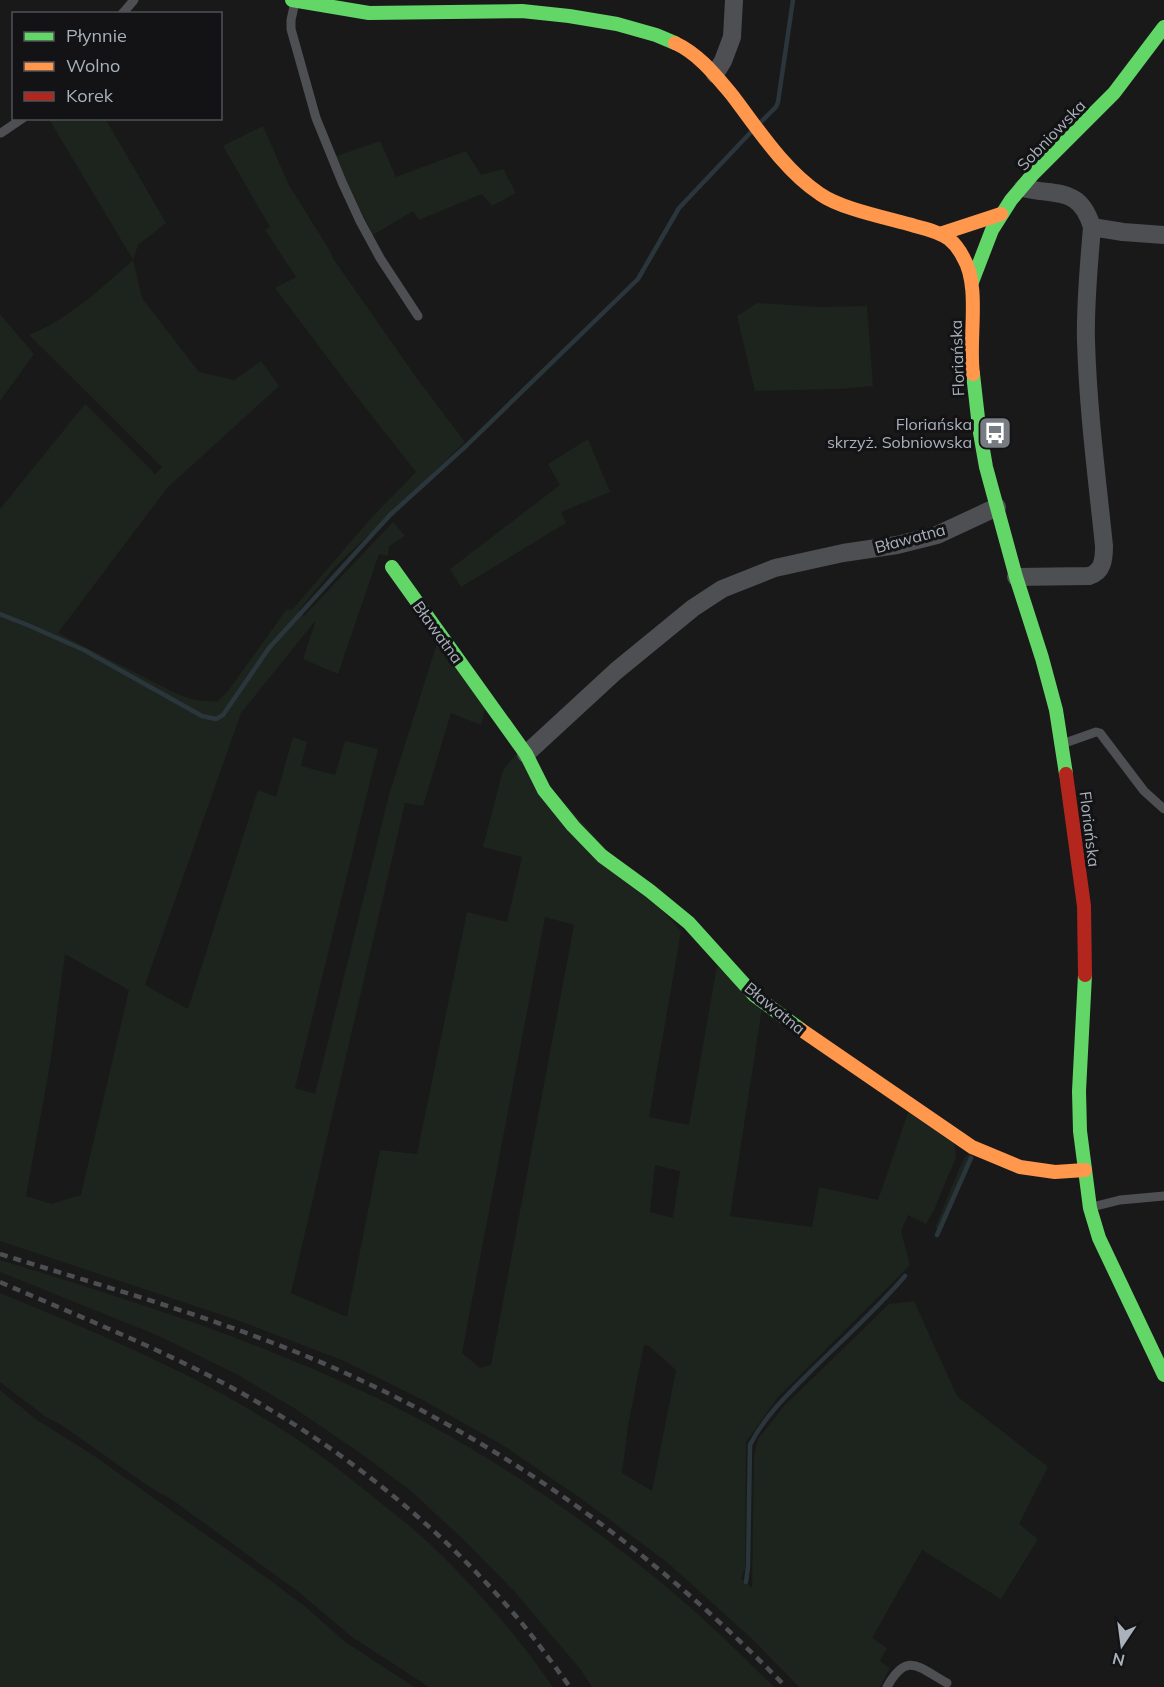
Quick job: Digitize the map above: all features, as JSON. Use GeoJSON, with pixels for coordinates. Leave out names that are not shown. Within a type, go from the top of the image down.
{"type":"FeatureCollection","features":[{"type":"Feature","properties":{"kind":"street","name":"Floriańska"},"geometry":{"type":"LineString","coordinates":[[294,0],[369,13],[522,11],[617,24],[656,35],[681,46],[715,74],[792,170],[822,196],[856,210],[934,231],[950,240],[961,252],[972,282],[971,361],[986,467],[1016,577],[1050,684],[1062,744],[1084,906],[1085,980],[1079,1091],[1080,1131],[1090,1208],[1099,1238],[1164,1375]]}},
{"type":"Feature","properties":{"kind":"street"},"geometry":{"type":"LineString","coordinates":[[715,74],[723,61],[732,37],[734,0]]}},
{"type":"Feature","properties":{"kind":"street","name":"Sobniowska"},"geometry":{"type":"LineString","coordinates":[[1001,214],[1045,162],[1096,112],[1126,78],[1164,27]]}},
{"type":"Feature","properties":{"kind":"street"},"geometry":{"type":"LineString","coordinates":[[1016,577],[1089,576],[1097,573],[1103,563],[1104,546],[1090,410],[1086,340],[1092,227],[1085,209],[1072,197],[1023,188]]}},
{"type":"Feature","properties":{"kind":"street"},"geometry":{"type":"LineString","coordinates":[[940,234],[1001,214]]}},
{"type":"Feature","properties":{"kind":"street","name":"Floriańska"},"geometry":{"type":"LineString","coordinates":[[972,282],[988,238],[1001,214]]}},
{"type":"Feature","properties":{"kind":"street"},"geometry":{"type":"LineString","coordinates":[[1092,227],[1164,235]]}},
{"type":"Feature","properties":{"kind":"street","name":"Bławatna"},"geometry":{"type":"LineString","coordinates":[[526,754],[616,671],[693,608],[722,589],[776,568],[937,535],[997,507]]}},
{"type":"Feature","properties":{"kind":"street","name":"Bławatna"},"geometry":{"type":"LineString","coordinates":[[392,567],[526,754],[544,790],[573,826],[602,855],[689,923],[754,995],[972,1147],[1020,1167],[1055,1172],[1085,1170]]}},
{"type":"Feature","properties":{"kind":"lane"},"geometry":{"type":"LineString","coordinates":[[124,12],[134,0]]}},
{"type":"Feature","properties":{"kind":"lane"},"geometry":{"type":"LineString","coordinates":[[294,0],[291,29],[316,118],[360,221],[380,258],[418,316]]}},
{"type":"Feature","properties":{"kind":"lane"},"geometry":{"type":"LineString","coordinates":[[0,133],[20,120]]}},
{"type":"Feature","properties":{"kind":"lane"},"geometry":{"type":"LineString","coordinates":[[1062,744],[1096,732],[1100,733],[1144,791],[1164,809]]}},
{"type":"Feature","properties":{"kind":"lane"},"geometry":{"type":"LineString","coordinates":[[1090,1208],[1120,1200],[1164,1196]]}},
{"type":"Feature","properties":{"kind":"lane"},"geometry":{"type":"LineString","coordinates":[[887,1687],[895,1672],[908,1665],[921,1668],[946,1683]]}},
{"type":"Feature","properties":{"kind":"shaded area"},"geometry":{"type":"Polygon","coordinates":[[[50,120],[106,120],[166,223],[138,245],[133,260],[50,120]]]}},
{"type":"Feature","properties":{"kind":"shaded area"},"geometry":{"type":"Polygon","coordinates":[[[263,126],[289,185],[332,257],[416,377],[465,442],[335,567],[299,610],[304,616],[393,522],[405,536],[389,546],[388,556],[379,554],[338,674],[303,659],[316,620],[241,713],[145,985],[188,1009],[258,790],[276,797],[293,737],[307,742],[301,766],[335,775],[345,741],[378,749],[295,1088],[315,1094],[389,795],[438,640],[485,709],[481,725],[451,713],[423,806],[405,803],[291,1293],[347,1317],[380,1150],[417,1154],[467,912],[507,922],[522,857],[483,847],[503,770],[518,752],[681,931],[649,1117],[689,1125],[717,966],[762,1008],[730,1216],[812,1227],[819,1187],[878,1200],[909,1110],[954,1140],[956,1157],[926,1224],[908,1215],[901,1231],[910,1265],[778,1397],[746,1442],[745,1569],[741,1578],[752,1588],[754,1456],[758,1439],[784,1406],[889,1304],[914,1301],[957,1396],[1048,1467],[1019,1524],[1038,1539],[1001,1599],[922,1550],[872,1638],[887,1648],[880,1661],[890,1668],[880,1687],[799,1687],[750,1637],[668,1563],[586,1502],[504,1446],[421,1399],[344,1361],[240,1321],[0,1241],[0,509],[85,404],[155,474],[162,467],[29,335],[71,312],[133,260],[142,298],[199,372],[234,380],[261,361],[279,386],[167,488],[58,633],[173,692],[195,700],[218,701],[228,691],[286,610],[293,609],[372,517],[416,472],[275,288],[296,277],[265,230],[270,227],[223,146],[263,126]],[[545,917],[462,1353],[480,1368],[491,1365],[574,925],[545,917]],[[65,954],[50,1065],[26,1196],[51,1204],[81,1195],[129,990],[65,954]],[[655,1165],[650,1212],[673,1218],[680,1171],[655,1165]],[[644,1345],[628,1426],[622,1473],[652,1491],[676,1370],[649,1346],[644,1345]]]}},
{"type":"Feature","properties":{"kind":"shaded area"},"geometry":{"type":"Polygon","coordinates":[[[380,141],[396,177],[466,151],[481,175],[503,169],[516,193],[492,206],[482,194],[419,220],[413,211],[373,235],[334,157],[380,141]]]}},
{"type":"Feature","properties":{"kind":"shaded area"},"geometry":{"type":"Polygon","coordinates":[[[757,303],[819,307],[867,306],[873,386],[755,391],[737,316],[757,303]]]}},
{"type":"Feature","properties":{"kind":"shaded area"},"geometry":{"type":"Polygon","coordinates":[[[0,314],[34,354],[0,401],[0,314]]]}},
{"type":"Feature","properties":{"kind":"shaded area"},"geometry":{"type":"Polygon","coordinates":[[[588,439],[610,492],[561,512],[566,523],[461,587],[450,569],[560,485],[548,464],[588,439]]]}},
{"type":"Feature","properties":{"kind":"shaded area"},"geometry":{"type":"Polygon","coordinates":[[[972,1151],[974,1152],[942,1231],[935,1228],[960,1167],[965,1157],[972,1151]]]}},
{"type":"Feature","properties":{"kind":"shaded area"},"geometry":{"type":"Polygon","coordinates":[[[0,1260],[143,1305],[237,1338],[330,1376],[412,1415],[484,1456],[588,1526],[685,1602],[774,1687],[592,1687],[581,1670],[514,1591],[466,1542],[411,1491],[363,1455],[294,1408],[238,1375],[159,1336],[0,1272],[0,1260]]]}},
{"type":"Feature","properties":{"kind":"shaded area"},"geometry":{"type":"Polygon","coordinates":[[[0,1293],[172,1368],[238,1403],[307,1446],[432,1546],[496,1614],[553,1687],[429,1687],[352,1637],[300,1593],[171,1499],[151,1488],[60,1424],[46,1417],[0,1382],[0,1293]]]}},
{"type":"Feature","properties":{"kind":"shaded area"},"geometry":{"type":"Polygon","coordinates":[[[0,1390],[37,1420],[90,1453],[263,1575],[307,1608],[344,1641],[414,1687],[0,1687],[0,1390]]]}},
{"type":"Feature","properties":{"kind":"waterway"},"geometry":{"type":"LineString","coordinates":[[761,122],[778,102],[793,0]]}},
{"type":"Feature","properties":{"kind":"waterway"},"geometry":{"type":"LineString","coordinates":[[0,614],[84,650],[202,716],[216,719],[223,715],[269,648],[390,515],[466,446],[638,279],[679,208],[751,132]]}},
{"type":"Feature","properties":{"kind":"waterway"},"geometry":{"type":"LineString","coordinates":[[937,1235],[971,1158]]}},
{"type":"Feature","properties":{"kind":"waterway"},"geometry":{"type":"LineString","coordinates":[[746,1582],[750,1445],[762,1425],[784,1399],[905,1276]]}},
{"type":"Feature","properties":{"kind":"railway"},"geometry":{"type":"LineString","coordinates":[[0,1254],[164,1305],[285,1348],[390,1394],[453,1428],[572,1503],[628,1544],[682,1589],[786,1687]]}},
{"type":"Feature","properties":{"kind":"railway"},"geometry":{"type":"LineString","coordinates":[[0,1282],[200,1371],[264,1406],[331,1449],[395,1497],[454,1550],[517,1617],[570,1687]]}},
{"type":"Feature","properties":{"kind":"traffic: fast"},"geometry":{"type":"LineString","coordinates":[[292,0],[369,13],[522,11],[569,16],[617,24],[675,43]]}},
{"type":"Feature","properties":{"kind":"traffic: fast"},"geometry":{"type":"LineString","coordinates":[[972,282],[992,230],[1011,200],[1033,174],[1114,93],[1164,27]]}},
{"type":"Feature","properties":{"kind":"traffic: fast"},"geometry":{"type":"LineString","coordinates":[[973,374],[986,467],[1056,710],[1066,774]]}},
{"type":"Feature","properties":{"kind":"traffic: fast"},"geometry":{"type":"LineString","coordinates":[[392,567],[526,754],[544,790],[573,826],[602,856],[689,923],[754,995],[800,1029]]}},
{"type":"Feature","properties":{"kind":"traffic: fast"},"geometry":{"type":"LineString","coordinates":[[1085,975],[1079,1091],[1080,1131],[1090,1208],[1099,1238],[1164,1375]]}},
{"type":"Feature","properties":{"kind":"traffic: slow"},"geometry":{"type":"LineString","coordinates":[[675,43],[692,53],[706,66],[732,95],[783,161],[820,194],[852,209],[933,231],[953,243],[963,257],[971,283],[973,374]]}},
{"type":"Feature","properties":{"kind":"traffic: slow"},"geometry":{"type":"LineString","coordinates":[[940,234],[1001,214]]}},
{"type":"Feature","properties":{"kind":"traffic: slow"},"geometry":{"type":"LineString","coordinates":[[800,1029],[972,1147],[1020,1167],[1055,1172],[1085,1170]]}},
{"type":"Feature","properties":{"kind":"traffic: jam"},"geometry":{"type":"LineString","coordinates":[[1066,774],[1084,906],[1085,975]]}},
{"type":"Feature","properties":{"kind":"place","name":"Floriańska skrzyż. Sobniowska"},"geometry":{"type":"Point","coordinates":[995,433]}}]}
